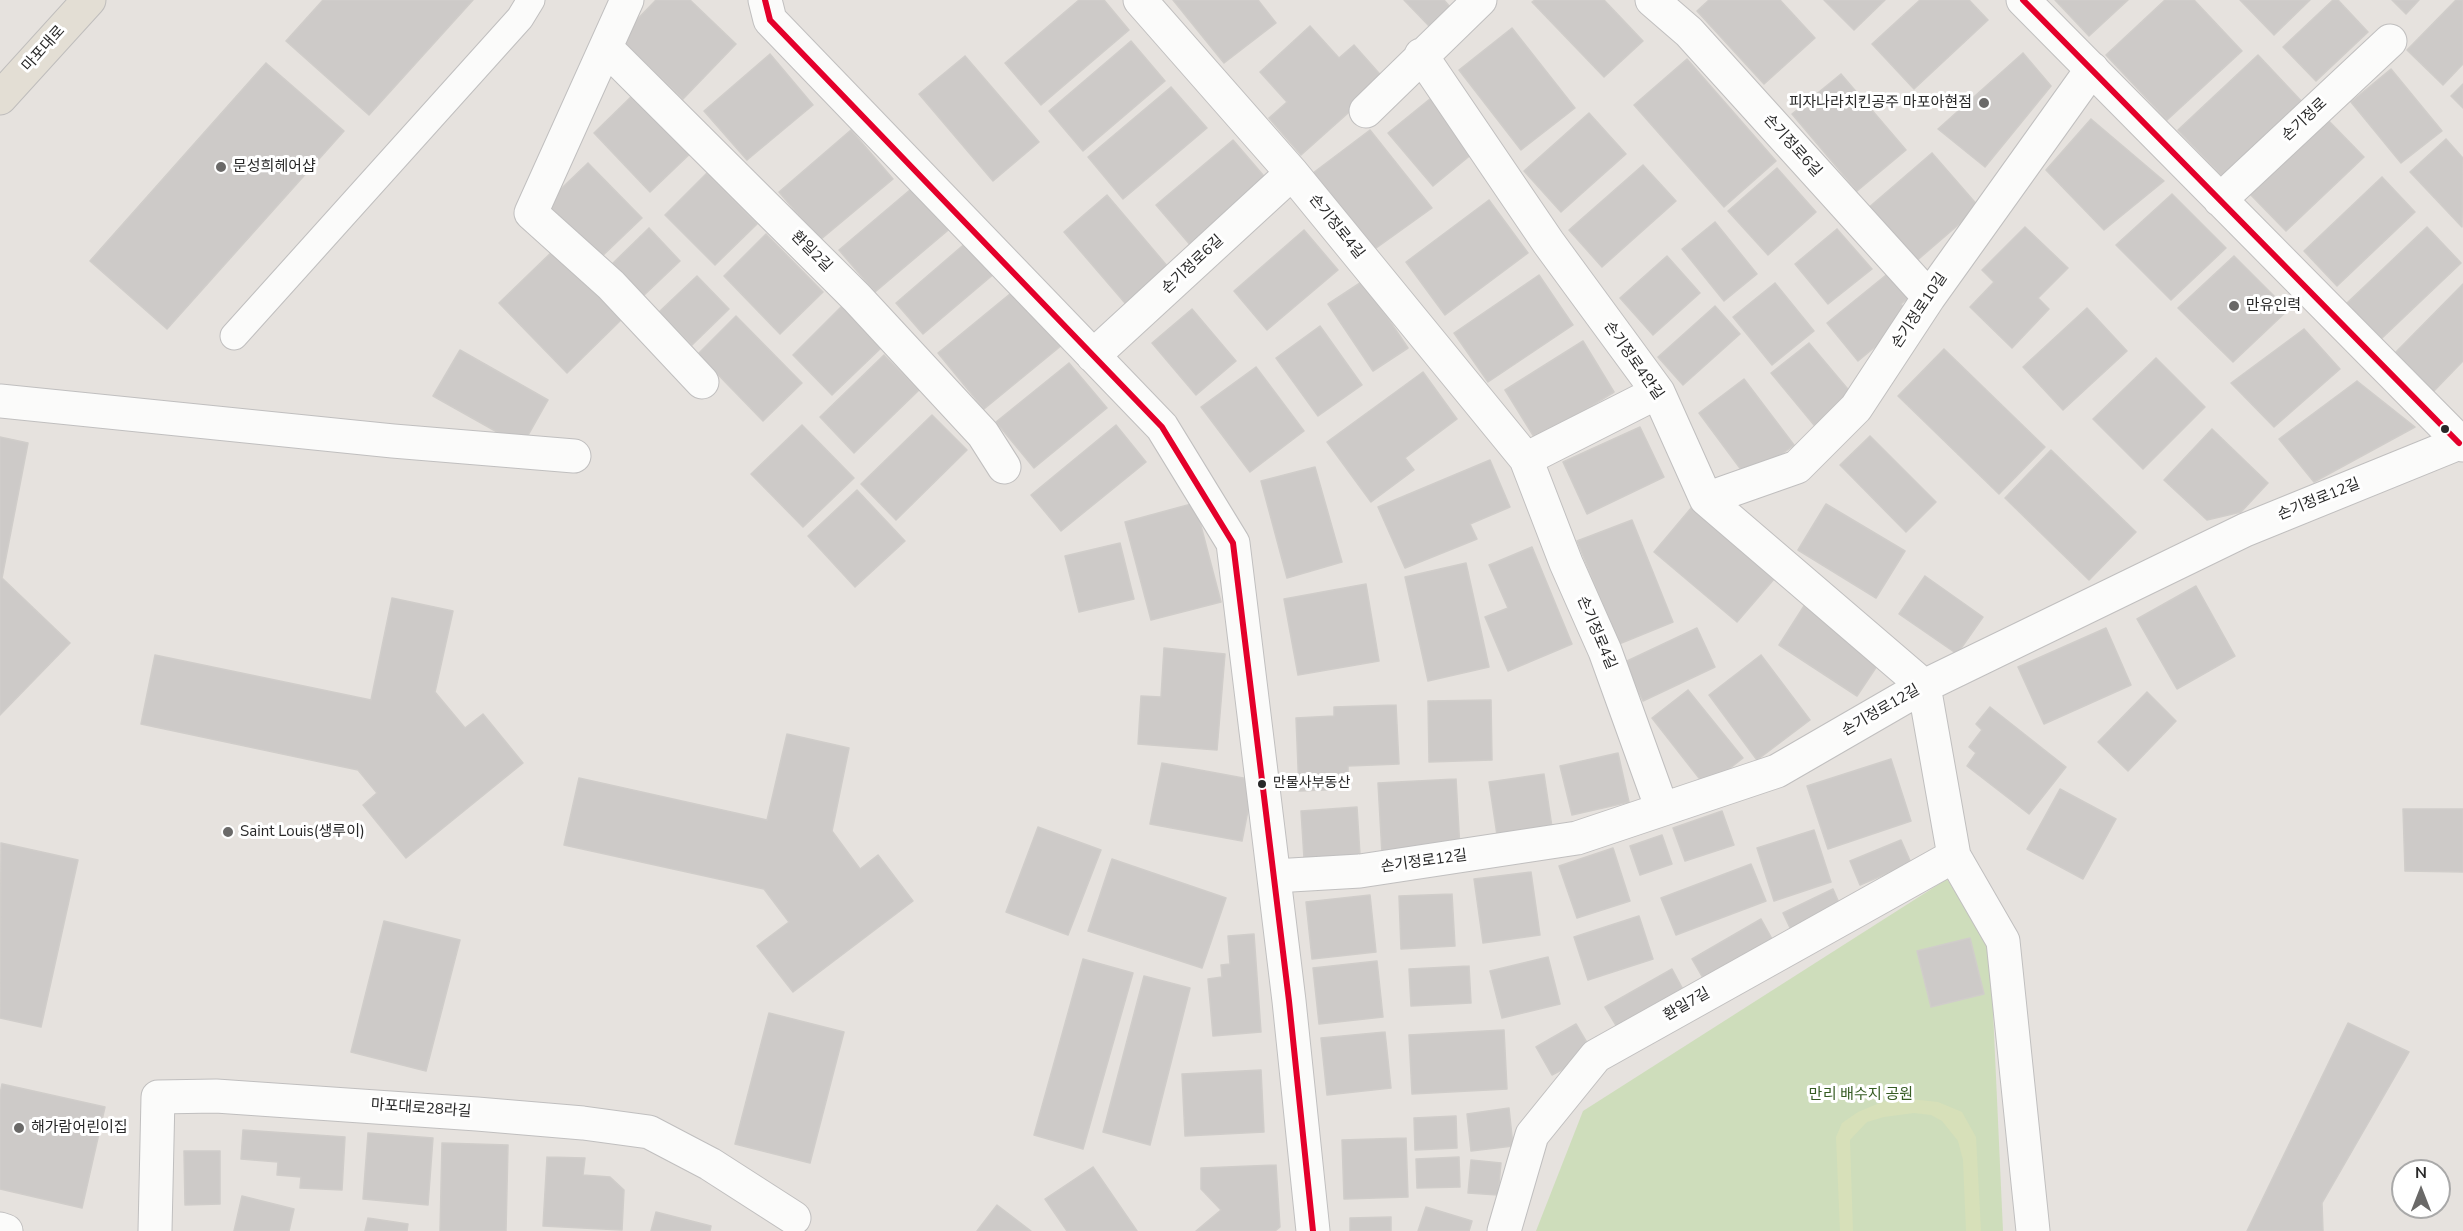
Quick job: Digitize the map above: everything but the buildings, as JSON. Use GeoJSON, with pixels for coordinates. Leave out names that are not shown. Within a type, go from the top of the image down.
{"type":"FeatureCollection","features":[{"type":"Feature","properties":{"kind":"main road","name":"마포대로"},"geometry":{"type":"LineString","coordinates":[[0,98],[88,0]]}},
{"type":"Feature","properties":{"kind":"street"},"geometry":{"type":"LineString","coordinates":[[627,0],[531,213],[611,285],[702,382]]}},
{"type":"Feature","properties":{"kind":"street"},"geometry":{"type":"LineString","coordinates":[[765,0],[770,20],[1162,427],[1233,543],[1290,1001],[1313,1231]]}},
{"type":"Feature","properties":{"kind":"street","name":"손기정로4길"},"geometry":{"type":"LineString","coordinates":[[1140,0],[1293,173],[1526,459],[1566,563],[1605,651],[1662,809]]}},
{"type":"Feature","properties":{"kind":"street"},"geometry":{"type":"LineString","coordinates":[[1366,111],[1480,0]]}},
{"type":"Feature","properties":{"kind":"street","name":"손기정로6길"},"geometry":{"type":"LineString","coordinates":[[1652,0],[1689,32],[1929,297]]}},
{"type":"Feature","properties":{"kind":"street"},"geometry":{"type":"LineString","coordinates":[[2023,0],[2461,444]]}},
{"type":"Feature","properties":{"kind":"street","name":"손기정로"},"geometry":{"type":"LineString","coordinates":[[2220,200],[2390,41]]}},
{"type":"Feature","properties":{"kind":"street","name":"환일2길"},"geometry":{"type":"LineString","coordinates":[[606,48],[857,298],[983,434],[1004,467]]}},
{"type":"Feature","properties":{"kind":"street","name":"손기정로4안길"},"geometry":{"type":"LineString","coordinates":[[1421,55],[1548,242],[1658,392],[1706,499],[1924,686]]}},
{"type":"Feature","properties":{"kind":"street","name":"손기정로10길"},"geometry":{"type":"LineString","coordinates":[[1706,499],[1797,467],[1856,408],[1929,297],[2092,69]]}},
{"type":"Feature","properties":{"kind":"street","name":"손기정로6길"},"geometry":{"type":"LineString","coordinates":[[1094,356],[1293,173]]}},
{"type":"Feature","properties":{"kind":"street"},"geometry":{"type":"LineString","coordinates":[[1526,459],[1658,392]]}},
{"type":"Feature","properties":{"kind":"street"},"geometry":{"type":"LineString","coordinates":[[0,400],[393,441],[574,456]]}},
{"type":"Feature","properties":{"kind":"street","name":"손기정로12길"},"geometry":{"type":"LineString","coordinates":[[1274,876],[1360,871],[1577,838],[1778,771],[1924,686],[2245,530],[2461,444]]}},
{"type":"Feature","properties":{"kind":"street"},"geometry":{"type":"LineString","coordinates":[[1924,686],[1954,856],[2003,941],[2033,1231]]}},
{"type":"Feature","properties":{"kind":"street","name":"환일7길"},"geometry":{"type":"LineString","coordinates":[[1504,1231],[1532,1136],[1596,1056],[1954,856]]}},
{"type":"Feature","properties":{"kind":"street","name":"마포대로28라길"},"geometry":{"type":"LineString","coordinates":[[155,1231],[158,1097],[216,1096],[477,1114],[649,1132],[710,1164],[794,1218]]}},
{"type":"Feature","properties":{"kind":"street"},"geometry":{"type":"LineString","coordinates":[[0,1229],[6,1231]]}},
{"type":"Feature","properties":{"kind":"lane"},"geometry":{"type":"LineString","coordinates":[[234,336],[520,18],[531,0]]}},
{"type":"Feature","properties":{"kind":"green space","name":"만리 배수지 공원"},"geometry":{"type":"Polygon","coordinates":[[[1947,879],[1990,945],[2003,1231],[1536,1231],[1583,1111],[1947,879]]]}},
{"type":"Feature","properties":{"kind":"green space"},"geometry":{"type":"Polygon","coordinates":[[[1910,1099],[1938,1102],[1962,1112],[1976,1137],[1981,1231],[1966,1231],[1963,1160],[1958,1141],[1942,1121],[1931,1115],[1914,1113],[1867,1122],[1850,1140],[1853,1231],[1840,1231],[1836,1137],[1842,1123],[1858,1112],[1882,1102],[1910,1099]]]}},
{"type":"Feature","properties":{"kind":"transit line"},"geometry":{"type":"LineString","coordinates":[[765,0],[770,20],[1162,427],[1233,543],[1289,1001],[1313,1231]]}},
{"type":"Feature","properties":{"kind":"transit line"},"geometry":{"type":"LineString","coordinates":[[2023,0],[2459,443]]}},
{"type":"Feature","properties":{"kind":"place","name":"피자나라치킨공주 마포아현점"},"geometry":{"type":"Point","coordinates":[1984,103]}},
{"type":"Feature","properties":{"kind":"place","name":"문성희헤어샵"},"geometry":{"type":"Point","coordinates":[221,167]}},
{"type":"Feature","properties":{"kind":"place","name":"만유인력"},"geometry":{"type":"Point","coordinates":[2234,306]}},
{"type":"Feature","properties":{"kind":"place","name":"만물사부동산"},"geometry":{"type":"Point","coordinates":[1262,784]}},
{"type":"Feature","properties":{"kind":"place","name":"Saint Louis(생루이)"},"geometry":{"type":"Point","coordinates":[228,832]}},
{"type":"Feature","properties":{"kind":"place","name":"해가람어린이집"},"geometry":{"type":"Point","coordinates":[19,1128]}}]}
